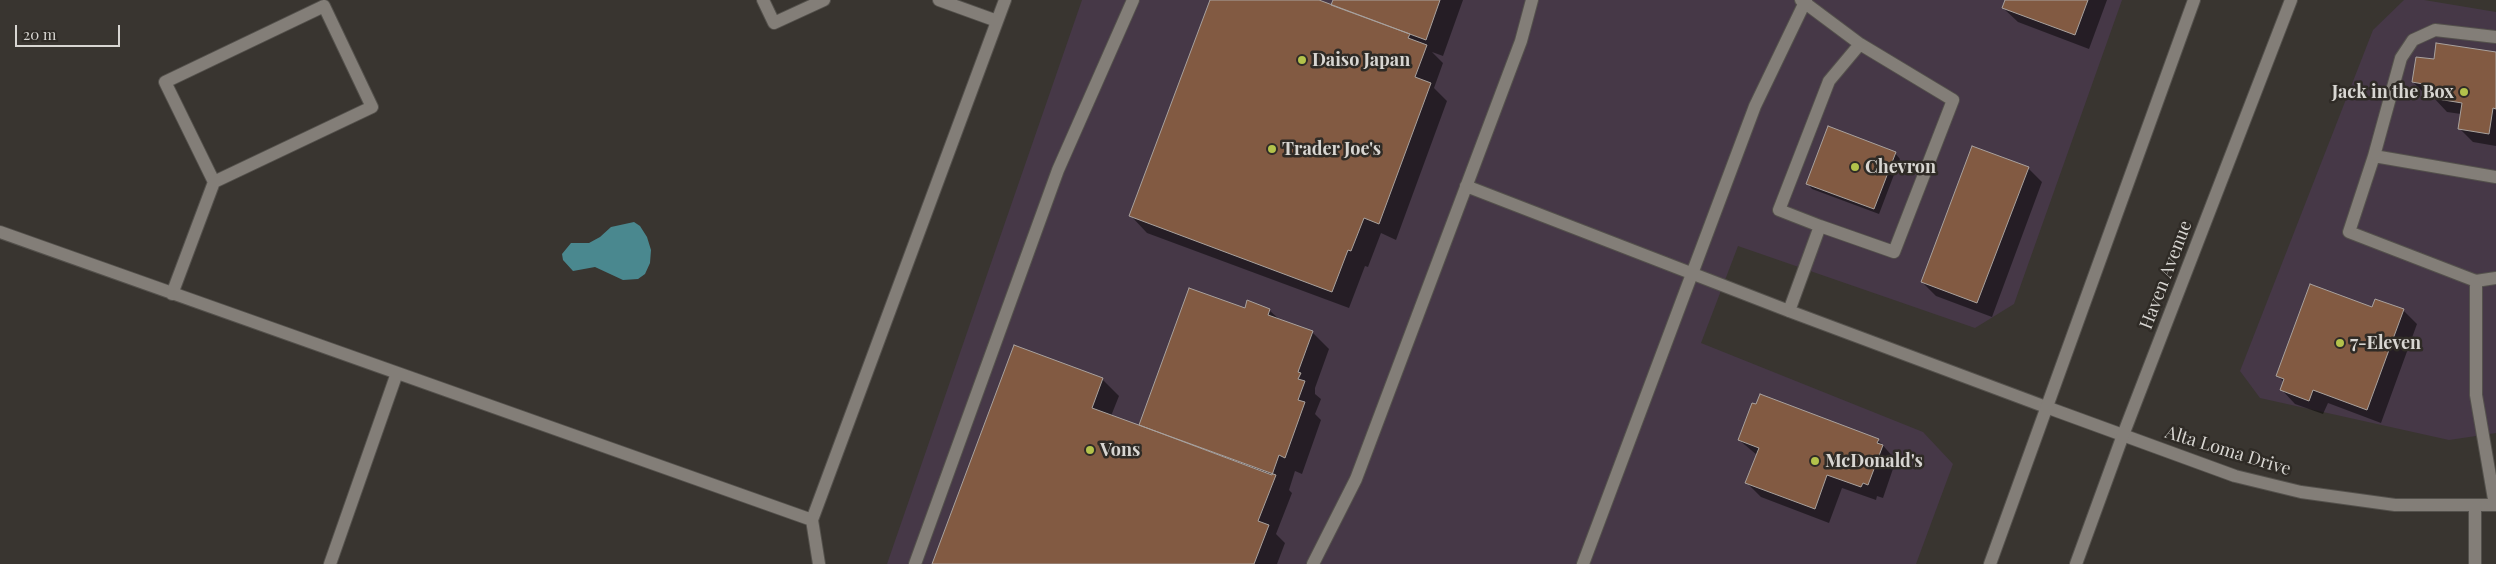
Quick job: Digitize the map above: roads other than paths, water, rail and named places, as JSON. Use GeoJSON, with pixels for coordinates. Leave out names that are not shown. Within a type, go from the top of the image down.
{"type":"FeatureCollection","features":[{"type":"Feature","properties":{"kind":"main road"},"geometry":{"type":"LineString","coordinates":[[763,0],[774,23],[824,0]]}},
{"type":"Feature","properties":{"kind":"main road"},"geometry":{"type":"LineString","coordinates":[[939,0],[998,21]]}},
{"type":"Feature","properties":{"kind":"main road"},"geometry":{"type":"LineString","coordinates":[[819,564],[812,520],[1006,0]]}},
{"type":"Feature","properties":{"kind":"main road"},"geometry":{"type":"LineString","coordinates":[[915,564],[1058,170],[1133,0]]}},
{"type":"Feature","properties":{"kind":"main road"},"geometry":{"type":"LineString","coordinates":[[1313,564],[1356,479],[1521,41],[1532,0]]}},
{"type":"Feature","properties":{"kind":"main road"},"geometry":{"type":"LineString","coordinates":[[1990,564],[2194,0]]}},
{"type":"Feature","properties":{"kind":"main road","name":"Haven Avenue"},"geometry":{"type":"LineString","coordinates":[[2076,564],[2123,435],[2291,0]]}},
{"type":"Feature","properties":{"kind":"main road"},"geometry":{"type":"LineString","coordinates":[[1583,564],[1755,106],[1803,1],[1860,44],[1953,100],[1894,252],[1779,210],[1829,82],[1860,44]]}},
{"type":"Feature","properties":{"kind":"main road"},"geometry":{"type":"LineString","coordinates":[[172,294],[214,182],[372,107],[324,6],[165,82],[214,182]]}},
{"type":"Feature","properties":{"kind":"main road"},"geometry":{"type":"LineString","coordinates":[[2496,37],[2435,30],[2413,40],[2401,58],[2374,156],[2349,232],[2476,281],[2496,278]]}},
{"type":"Feature","properties":{"kind":"main road"},"geometry":{"type":"LineString","coordinates":[[2374,156],[2496,177]]}},
{"type":"Feature","properties":{"kind":"main road","name":"Alta Loma Drive"},"geometry":{"type":"LineString","coordinates":[[1466,186],[1789,311],[2235,476],[2302,492],[2395,504],[2495,505]]}},
{"type":"Feature","properties":{"kind":"main road"},"geometry":{"type":"LineString","coordinates":[[1789,311],[1820,226]]}},
{"type":"Feature","properties":{"kind":"main road"},"geometry":{"type":"LineString","coordinates":[[0,232],[812,520]]}},
{"type":"Feature","properties":{"kind":"main road"},"geometry":{"type":"LineString","coordinates":[[2476,281],[2476,395],[2495,505]]}},
{"type":"Feature","properties":{"kind":"main road"},"geometry":{"type":"LineString","coordinates":[[330,564],[397,373]]}},
{"type":"Feature","properties":{"kind":"main road"},"geometry":{"type":"LineString","coordinates":[[2475,506],[2475,564]]}},
{"type":"Feature","properties":{"kind":"water"},"geometry":{"type":"Polygon","coordinates":[[[634,222],[640,226],[647,237],[651,250],[650,263],[645,274],[638,279],[623,280],[595,267],[573,271],[563,260],[562,254],[571,243],[589,243],[600,237],[611,227],[634,222]]]}},
{"type":"Feature","properties":{"kind":"place","name":"Daiso Japan"},"geometry":{"type":"Point","coordinates":[1302,60]}},
{"type":"Feature","properties":{"kind":"place","name":"Jack in the Box"},"geometry":{"type":"Point","coordinates":[2464,92]}},
{"type":"Feature","properties":{"kind":"place","name":"Trader Joe's"},"geometry":{"type":"Point","coordinates":[1272,149]}},
{"type":"Feature","properties":{"kind":"place","name":"Chevron"},"geometry":{"type":"Point","coordinates":[1855,167]}},
{"type":"Feature","properties":{"kind":"place","name":"7-Eleven"},"geometry":{"type":"Point","coordinates":[2340,343]}},
{"type":"Feature","properties":{"kind":"place","name":"Vons"},"geometry":{"type":"Point","coordinates":[1090,450]}},
{"type":"Feature","properties":{"kind":"place","name":"McDonald's"},"geometry":{"type":"Point","coordinates":[1815,461]}}]}
